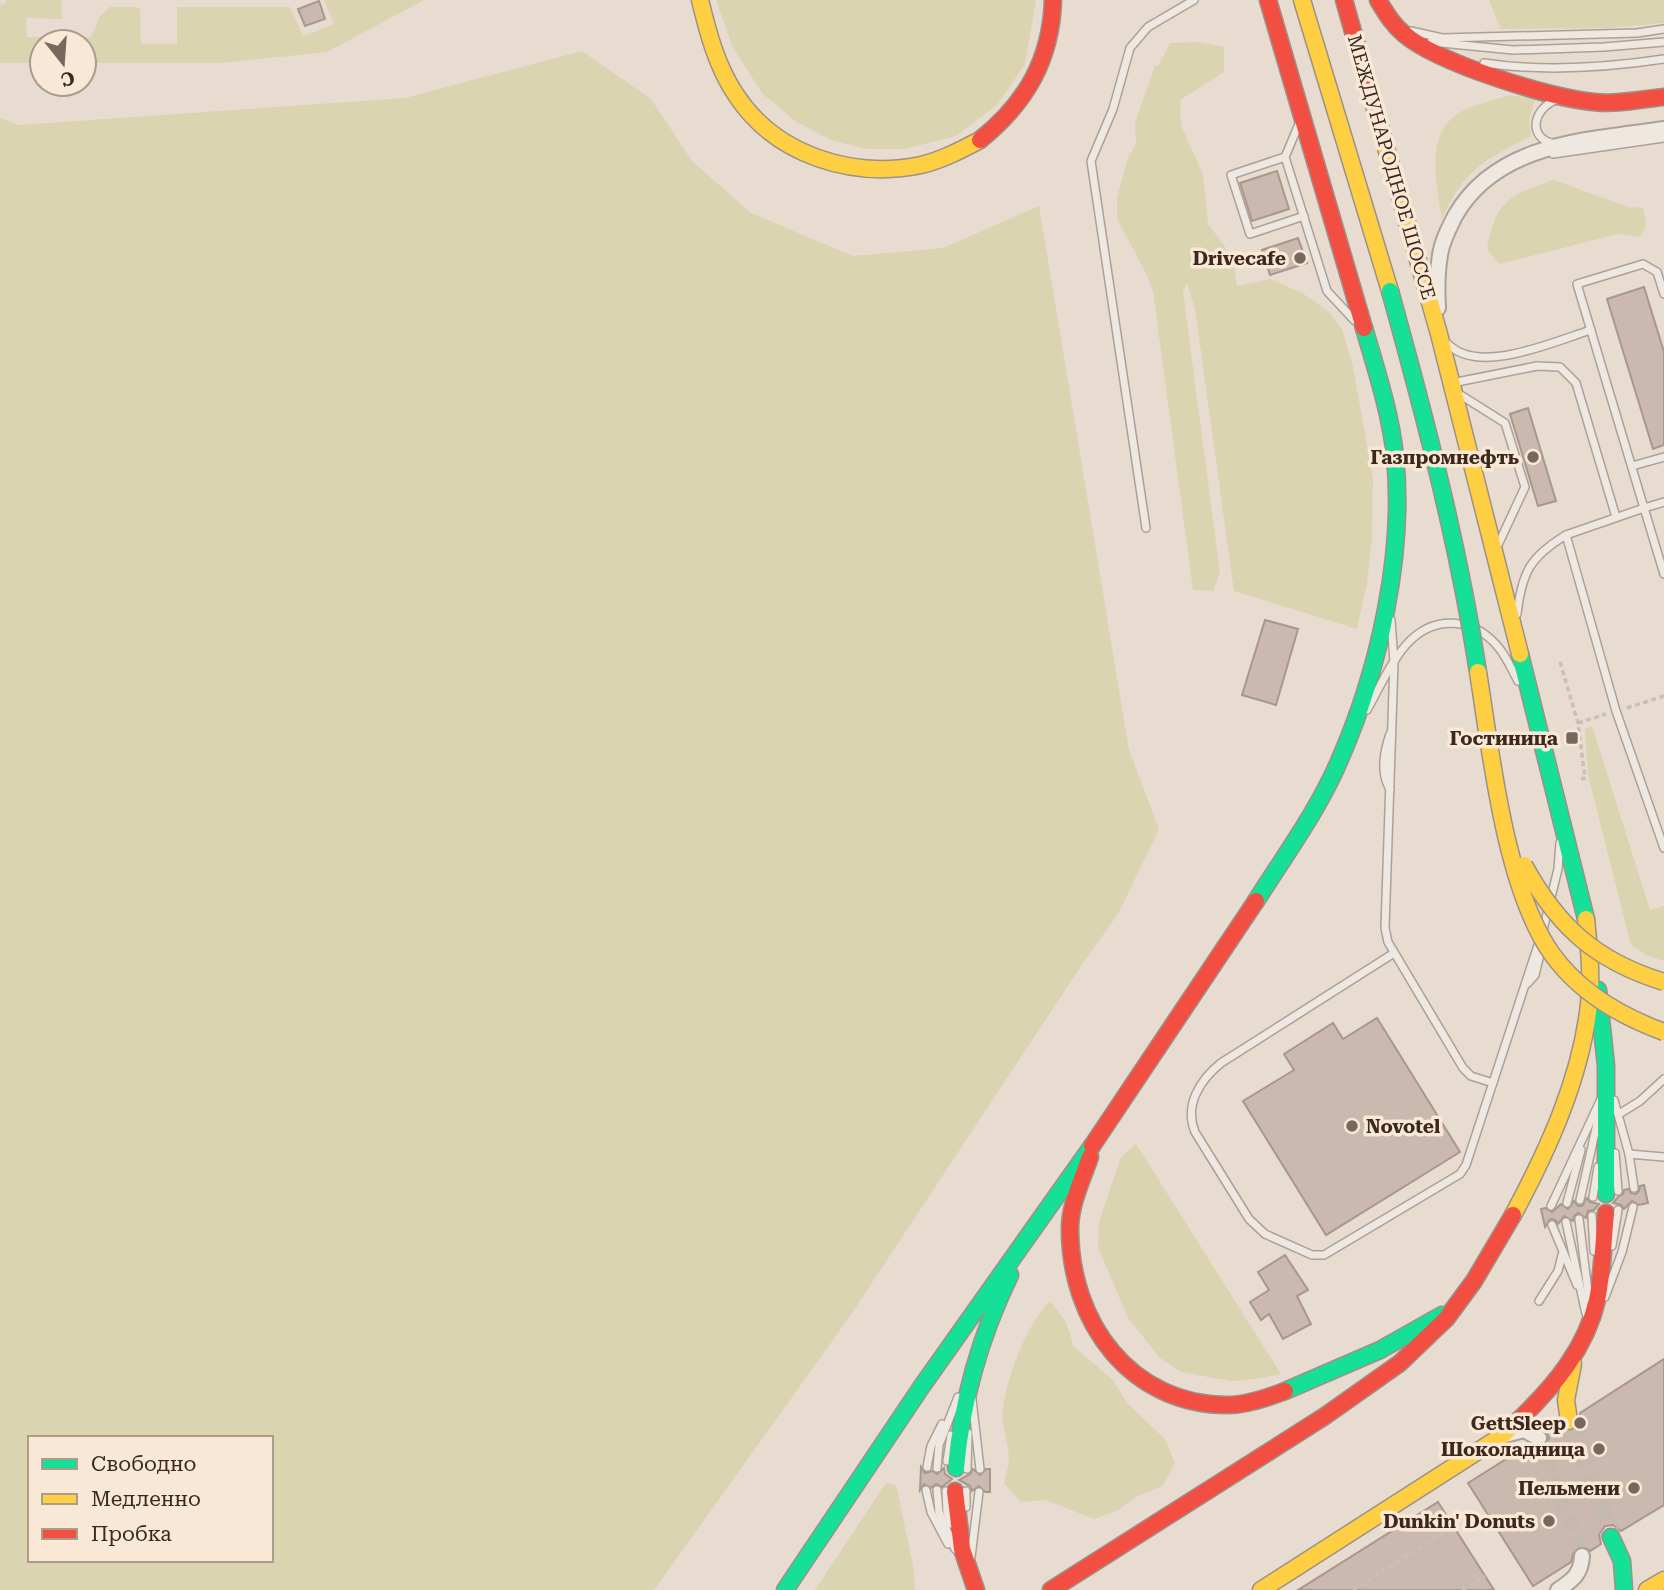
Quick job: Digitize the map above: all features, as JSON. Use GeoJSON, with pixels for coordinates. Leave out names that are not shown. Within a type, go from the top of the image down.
{"type":"FeatureCollection","features":[{"type":"Feature","properties":{"kind":"main road"},"geometry":{"type":"LineString","coordinates":[[700,0],[719,61],[738,98],[789,146],[856,170],[901,169],[940,160],[985,138],[1018,108],[1036,77],[1045,49],[1053,0]]}},
{"type":"Feature","properties":{"kind":"main road"},"geometry":{"type":"LineString","coordinates":[[785,1590],[922,1386],[1033,1230],[1242,925],[1317,803],[1340,760],[1375,656],[1389,592],[1398,524],[1395,456],[1389,422],[1365,332],[1268,0]]}},
{"type":"Feature","properties":{"kind":"main road"},"geometry":{"type":"LineString","coordinates":[[1302,0],[1390,291],[1430,440],[1456,550],[1501,805],[1514,865],[1529,911],[1557,959],[1596,999],[1631,1020],[1664,1032]]}},
{"type":"Feature","properties":{"kind":"main road","name":"МЕЖДУНАРОДНОЕ ШОССЕ"},"geometry":{"type":"LineString","coordinates":[[1344,0],[1439,334],[1586,916]]}},
{"type":"Feature","properties":{"kind":"main road"},"geometry":{"type":"LineString","coordinates":[[1378,0],[1399,30],[1442,56],[1563,98],[1598,103],[1664,97]]}},
{"type":"Feature","properties":{"kind":"main road"},"geometry":{"type":"LineString","coordinates":[[1501,805],[1520,856],[1538,893],[1558,920],[1582,943],[1606,959],[1629,971],[1664,982]]}},
{"type":"Feature","properties":{"kind":"main road"},"geometry":{"type":"LineString","coordinates":[[1586,916],[1604,1032],[1609,1100],[1606,1194]]}},
{"type":"Feature","properties":{"kind":"main road"},"geometry":{"type":"LineString","coordinates":[[1051,1590],[1349,1402],[1420,1346],[1454,1307],[1476,1277],[1517,1207],[1556,1125],[1571,1086],[1589,1006],[1590,967],[1586,916]]}},
{"type":"Feature","properties":{"kind":"main road"},"geometry":{"type":"LineString","coordinates":[[1094,1142],[1073,1205],[1070,1227],[1071,1257],[1077,1286],[1094,1327],[1117,1360],[1141,1380],[1168,1395],[1208,1405],[1250,1403],[1416,1332],[1454,1307]]}},
{"type":"Feature","properties":{"kind":"main road"},"geometry":{"type":"LineString","coordinates":[[1261,1590],[1500,1437],[1535,1406],[1576,1352],[1587,1332],[1605,1213]]}},
{"type":"Feature","properties":{"kind":"main road"},"geometry":{"type":"LineString","coordinates":[[957,1468],[959,1404],[996,1304],[1033,1230]]}},
{"type":"Feature","properties":{"kind":"main road"},"geometry":{"type":"LineString","coordinates":[[1569,1421],[1566,1400],[1576,1352]]}},
{"type":"Feature","properties":{"kind":"main road"},"geometry":{"type":"LineString","coordinates":[[956,1491],[964,1559],[976,1590]]}},
{"type":"Feature","properties":{"kind":"main road"},"geometry":{"type":"LineString","coordinates":[[1611,1537],[1622,1561],[1625,1587]]}},
{"type":"Feature","properties":{"kind":"main road"},"geometry":{"type":"LineString","coordinates":[[1647,1590],[1664,1580]]}},
{"type":"Feature","properties":{"kind":"street"},"geometry":{"type":"LineString","coordinates":[[1439,334],[1437,282],[1440,253],[1448,228],[1475,188],[1508,164],[1560,144],[1664,129]]}},
{"type":"Feature","properties":{"kind":"street"},"geometry":{"type":"LineString","coordinates":[[1500,1437],[1524,1430],[1539,1438]]}},
{"type":"Feature","properties":{"kind":"street"},"geometry":{"type":"LineString","coordinates":[[1558,1590],[1574,1580],[1581,1567],[1582,1556]]}},
{"type":"Feature","properties":{"kind":"lane"},"geometry":{"type":"LineString","coordinates":[[1146,528],[1091,161],[1113,109],[1130,48],[1147,27],[1194,0]]}},
{"type":"Feature","properties":{"kind":"lane"},"geometry":{"type":"LineString","coordinates":[[1399,30],[1442,38],[1637,33],[1664,29]]}},
{"type":"Feature","properties":{"kind":"lane"},"geometry":{"type":"LineString","coordinates":[[1399,30],[1439,44],[1513,50],[1664,42]]}},
{"type":"Feature","properties":{"kind":"lane"},"geometry":{"type":"LineString","coordinates":[[1442,56],[1515,68],[1629,65],[1664,60]]}},
{"type":"Feature","properties":{"kind":"lane"},"geometry":{"type":"LineString","coordinates":[[1560,144],[1548,143],[1536,128],[1539,112],[1544,105],[1563,98]]}},
{"type":"Feature","properties":{"kind":"lane"},"geometry":{"type":"LineString","coordinates":[[1303,117],[1285,157],[1327,291],[1365,332]]}},
{"type":"Feature","properties":{"kind":"lane"},"geometry":{"type":"LineString","coordinates":[[1508,164],[1572,150],[1664,138]]}},
{"type":"Feature","properties":{"kind":"lane"},"geometry":{"type":"LineString","coordinates":[[1285,157],[1231,175],[1250,234],[1304,216]]}},
{"type":"Feature","properties":{"kind":"lane"},"geometry":{"type":"LineString","coordinates":[[1664,294],[1657,272],[1643,264],[1577,284],[1664,574]]}},
{"type":"Feature","properties":{"kind":"lane"},"geometry":{"type":"LineString","coordinates":[[1439,334],[1453,349],[1488,359],[1515,354],[1591,330]]}},
{"type":"Feature","properties":{"kind":"lane"},"geometry":{"type":"LineString","coordinates":[[1451,387],[1537,366],[1560,367],[1576,383],[1616,517]]}},
{"type":"Feature","properties":{"kind":"lane"},"geometry":{"type":"LineString","coordinates":[[1451,387],[1505,423],[1525,487],[1494,555]]}},
{"type":"Feature","properties":{"kind":"lane"},"geometry":{"type":"LineString","coordinates":[[1632,467],[1664,457]]}},
{"type":"Feature","properties":{"kind":"lane"},"geometry":{"type":"LineString","coordinates":[[1515,632],[1520,586],[1530,565],[1544,548],[1566,535],[1664,502]]}},
{"type":"Feature","properties":{"kind":"lane"},"geometry":{"type":"LineString","coordinates":[[1566,535],[1616,711],[1664,848]]}},
{"type":"Feature","properties":{"kind":"lane"},"geometry":{"type":"LineString","coordinates":[[1389,592],[1394,662],[1385,928],[1394,953],[1463,1068],[1471,1076],[1493,1083]]}},
{"type":"Feature","properties":{"kind":"lane"},"geometry":{"type":"LineString","coordinates":[[1340,760],[1394,662],[1411,640],[1429,627],[1456,622],[1485,634],[1498,647],[1534,713]]}},
{"type":"Feature","properties":{"kind":"lane"},"geometry":{"type":"LineString","coordinates":[[1394,953],[1221,1063],[1205,1076],[1194,1097],[1190,1119],[1195,1132],[1249,1219],[1265,1234],[1312,1255],[1324,1255],[1460,1174],[1466,1165],[1543,931],[1558,869],[1559,813]]}},
{"type":"Feature","properties":{"kind":"lane"},"geometry":{"type":"LineString","coordinates":[[1609,1100],[1640,1101],[1664,1079]]}},
{"type":"Feature","properties":{"kind":"lane"},"geometry":{"type":"LineString","coordinates":[[1551,1206],[1587,1129],[1609,1100]]}},
{"type":"Feature","properties":{"kind":"lane"},"geometry":{"type":"LineString","coordinates":[[1609,1100],[1629,1154],[1634,1188]]}},
{"type":"Feature","properties":{"kind":"lane"},"geometry":{"type":"LineString","coordinates":[[1580,1200],[1609,1100]]}},
{"type":"Feature","properties":{"kind":"lane"},"geometry":{"type":"LineString","coordinates":[[1567,1203],[1587,1129]]}},
{"type":"Feature","properties":{"kind":"lane"},"geometry":{"type":"LineString","coordinates":[[1629,1154],[1664,1157]]}},
{"type":"Feature","properties":{"kind":"lane"},"geometry":{"type":"LineString","coordinates":[[1587,1332],[1604,1301],[1622,1252],[1633,1207]]}},
{"type":"Feature","properties":{"kind":"lane"},"geometry":{"type":"LineString","coordinates":[[1579,1219],[1589,1301],[1587,1332]]}},
{"type":"Feature","properties":{"kind":"lane"},"geometry":{"type":"LineString","coordinates":[[1566,1222],[1591,1301]]}},
{"type":"Feature","properties":{"kind":"lane"},"geometry":{"type":"LineString","coordinates":[[1552,1225],[1563,1253],[1591,1301]]}},
{"type":"Feature","properties":{"kind":"lane"},"geometry":{"type":"LineString","coordinates":[[1539,1301],[1558,1271],[1563,1253]]}},
{"type":"Feature","properties":{"kind":"lane"},"geometry":{"type":"LineString","coordinates":[[969,1378],[980,1469]]}},
{"type":"Feature","properties":{"kind":"lane"},"geometry":{"type":"LineString","coordinates":[[927,1467],[931,1446],[959,1404]]}},
{"type":"Feature","properties":{"kind":"lane"},"geometry":{"type":"LineString","coordinates":[[937,1468],[939,1446],[959,1404]]}},
{"type":"Feature","properties":{"kind":"lane"},"geometry":{"type":"LineString","coordinates":[[926,1490],[931,1512],[940,1532],[964,1559]]}},
{"type":"Feature","properties":{"kind":"lane"},"geometry":{"type":"LineString","coordinates":[[937,1490],[939,1512],[964,1559]]}},
{"type":"Feature","properties":{"kind":"lane"},"geometry":{"type":"LineString","coordinates":[[964,1559],[979,1492]]}},
{"type":"Feature","properties":{"kind":"path"},"geometry":{"type":"LineString","coordinates":[[1560,662],[1578,723],[1585,778],[1581,779]]}},
{"type":"Feature","properties":{"kind":"path"},"geometry":{"type":"LineString","coordinates":[[1578,723],[1664,696]]}},
{"type":"Feature","properties":{"kind":"path"},"geometry":{"type":"LineString","coordinates":[[1353,1590],[1454,1526]]}},
{"type":"Feature","properties":{"kind":"path"},"geometry":{"type":"LineString","coordinates":[[1462,1590],[1485,1576]]}},
{"type":"Feature","properties":{"kind":"shaded area"},"geometry":{"type":"Polygon","coordinates":[[[7,0],[61,0],[62,19],[26,18],[28,63],[0,63],[0,3],[2,5],[7,0]]]}},
{"type":"Feature","properties":{"kind":"shaded area"},"geometry":{"type":"Polygon","coordinates":[[[324,0],[424,0],[327,52],[221,63],[98,63],[98,28],[95,28],[100,16],[110,7],[137,7],[140,9],[141,44],[177,44],[177,7],[290,7],[303,36],[334,24],[324,0]]]}},
{"type":"Feature","properties":{"kind":"shaded area"},"geometry":{"type":"Polygon","coordinates":[[[716,0],[1036,0],[1025,64],[998,104],[956,136],[905,149],[866,149],[831,140],[795,121],[762,93],[733,48],[716,0]]]}},
{"type":"Feature","properties":{"kind":"shaded area"},"geometry":{"type":"Polygon","coordinates":[[[1489,0],[1664,0],[1664,23],[1608,28],[1501,29],[1489,0]]]}},
{"type":"Feature","properties":{"kind":"shaded area"},"geometry":{"type":"Polygon","coordinates":[[[1199,42],[1224,47],[1224,72],[1180,100],[1181,126],[1203,174],[1208,224],[1224,245],[1235,271],[1237,286],[1270,279],[1302,293],[1328,311],[1342,329],[1353,367],[1373,479],[1372,539],[1367,583],[1357,629],[1234,591],[1195,309],[1187,282],[1183,292],[1220,573],[1213,591],[1193,590],[1153,291],[1117,219],[1117,198],[1127,161],[1136,143],[1135,123],[1155,66],[1159,65],[1170,43],[1199,42]]]}},
{"type":"Feature","properties":{"kind":"shaded area"},"geometry":{"type":"Polygon","coordinates":[[[582,51],[651,99],[692,161],[751,213],[853,256],[943,248],[1039,206],[1129,750],[1159,829],[1118,914],[848,1319],[654,1590],[0,1590],[0,118],[19,125],[405,98],[582,51]]]}},
{"type":"Feature","properties":{"kind":"shaded area"},"geometry":{"type":"Polygon","coordinates":[[[1511,95],[1535,100],[1529,120],[1531,136],[1489,159],[1468,177],[1458,189],[1442,219],[1436,176],[1437,147],[1441,134],[1448,122],[1459,113],[1511,95]]]}},
{"type":"Feature","properties":{"kind":"shaded area"},"geometry":{"type":"Polygon","coordinates":[[[1554,180],[1628,207],[1643,208],[1646,225],[1640,237],[1618,234],[1499,264],[1487,249],[1490,233],[1500,210],[1526,190],[1554,180]]]}},
{"type":"Feature","properties":{"kind":"shaded area"},"geometry":{"type":"Polygon","coordinates":[[[1592,726],[1650,910],[1664,906],[1664,961],[1646,955],[1631,945],[1588,775],[1585,729],[1592,726]]]}},
{"type":"Feature","properties":{"kind":"shaded area"},"geometry":{"type":"Polygon","coordinates":[[[1136,1144],[1281,1374],[1231,1381],[1181,1372],[1160,1358],[1128,1318],[1098,1247],[1099,1222],[1121,1157],[1136,1144]]]}},
{"type":"Feature","properties":{"kind":"shaded area"},"geometry":{"type":"Polygon","coordinates":[[[1050,1301],[1066,1322],[1074,1347],[1113,1380],[1127,1403],[1165,1439],[1175,1463],[1163,1486],[1138,1496],[1118,1510],[1094,1519],[1046,1500],[1021,1502],[1004,1483],[1009,1457],[1003,1415],[1005,1397],[1026,1336],[1050,1301]]]}},
{"type":"Feature","properties":{"kind":"shaded area"},"geometry":{"type":"Polygon","coordinates":[[[886,1483],[896,1485],[913,1565],[915,1590],[815,1590],[886,1483]]]}},
{"type":"Feature","properties":{"kind":"building"},"geometry":{"type":"Polygon","coordinates":[[[319,1],[325,19],[305,26],[298,9],[319,1]]]}},
{"type":"Feature","properties":{"kind":"building"},"geometry":{"type":"Polygon","coordinates":[[[1277,171],[1289,209],[1252,221],[1240,183],[1277,171]]]}},
{"type":"Feature","properties":{"kind":"building"},"geometry":{"type":"Polygon","coordinates":[[[1298,238],[1307,263],[1270,275],[1262,250],[1298,238]]]}},
{"type":"Feature","properties":{"kind":"building"},"geometry":{"type":"Polygon","coordinates":[[[1644,287],[1664,352],[1664,445],[1653,449],[1607,299],[1644,287]]]}},
{"type":"Feature","properties":{"kind":"building","name":"Газпромнефть"},"geometry":{"type":"Polygon","coordinates":[[[1528,408],[1556,501],[1538,506],[1510,414],[1528,408]]]}},
{"type":"Feature","properties":{"kind":"building"},"geometry":{"type":"Polygon","coordinates":[[[1265,620],[1298,629],[1276,705],[1242,695],[1265,620]]]}},
{"type":"Feature","properties":{"kind":"building","name":"Novotel"},"geometry":{"type":"Polygon","coordinates":[[[1377,1018],[1460,1152],[1326,1235],[1243,1101],[1294,1070],[1284,1054],[1333,1023],[1343,1039],[1377,1018]]]}},
{"type":"Feature","properties":{"kind":"building"},"geometry":{"type":"Polygon","coordinates":[[[1644,1185],[1648,1203],[1639,1205],[1632,1201],[1624,1209],[1613,1203],[1624,1190],[1628,1189],[1636,1194],[1640,1186],[1644,1185]]]}},
{"type":"Feature","properties":{"kind":"building"},"geometry":{"type":"Polygon","coordinates":[[[1587,1198],[1590,1202],[1599,1204],[1594,1210],[1588,1211],[1586,1218],[1578,1213],[1573,1221],[1564,1216],[1558,1224],[1550,1219],[1545,1227],[1541,1209],[1552,1212],[1561,1204],[1568,1209],[1574,1201],[1578,1206],[1582,1206],[1587,1198]]]}},
{"type":"Feature","properties":{"kind":"building"},"geometry":{"type":"Polygon","coordinates":[[[1285,1255],[1308,1290],[1297,1296],[1311,1324],[1283,1339],[1269,1314],[1261,1320],[1250,1302],[1269,1290],[1258,1272],[1285,1255]]]}},
{"type":"Feature","properties":{"kind":"building"},"geometry":{"type":"Polygon","coordinates":[[[1664,1359],[1664,1505],[1621,1531],[1613,1525],[1605,1526],[1599,1535],[1601,1544],[1590,1551],[1584,1547],[1578,1548],[1574,1551],[1571,1562],[1533,1586],[1468,1483],[1530,1444],[1539,1448],[1545,1446],[1549,1438],[1547,1433],[1558,1427],[1565,1433],[1576,1431],[1581,1425],[1580,1413],[1664,1359]]]}},
{"type":"Feature","properties":{"kind":"building"},"geometry":{"type":"Polygon","coordinates":[[[921,1467],[925,1473],[932,1471],[937,1474],[944,1468],[945,1474],[952,1479],[942,1487],[936,1484],[931,1488],[924,1484],[920,1490],[921,1467]]]}},
{"type":"Feature","properties":{"kind":"building"},"geometry":{"type":"Polygon","coordinates":[[[973,1469],[980,1475],[990,1469],[990,1492],[985,1492],[979,1486],[972,1491],[970,1486],[959,1480],[973,1469]]]}},
{"type":"Feature","properties":{"kind":"building"},"geometry":{"type":"Polygon","coordinates":[[[1438,1502],[1494,1590],[1298,1590],[1438,1502]]]}},
{"type":"Feature","properties":{"kind":"tunnel"},"geometry":{"type":"LineString","coordinates":[[1569,1421],[1611,1537]]}},
{"type":"Feature","properties":{"kind":"tunnel"},"geometry":{"type":"LineString","coordinates":[[1539,1438],[1582,1556]]}},
{"type":"Feature","properties":{"kind":"traffic: fast"},"geometry":{"type":"LineString","coordinates":[[1390,291],[1440,480],[1478,672]]}},
{"type":"Feature","properties":{"kind":"traffic: fast"},"geometry":{"type":"LineString","coordinates":[[1256,901],[1332,778],[1366,688],[1386,611],[1396,532],[1395,457],[1387,409],[1364,328]]}},
{"type":"Feature","properties":{"kind":"traffic: fast"},"geometry":{"type":"LineString","coordinates":[[1520,654],[1586,919]]}},
{"type":"Feature","properties":{"kind":"traffic: fast"},"geometry":{"type":"LineString","coordinates":[[1598,990],[1606,1066],[1606,1194]]}},
{"type":"Feature","properties":{"kind":"traffic: fast"},"geometry":{"type":"LineString","coordinates":[[785,1590],[922,1386],[1092,1146]]}},
{"type":"Feature","properties":{"kind":"traffic: fast"},"geometry":{"type":"LineString","coordinates":[[956,1468],[963,1417],[974,1369],[1010,1275]]}},
{"type":"Feature","properties":{"kind":"traffic: fast"},"geometry":{"type":"LineString","coordinates":[[1285,1391],[1380,1350],[1442,1315]]}},
{"type":"Feature","properties":{"kind":"traffic: fast"},"geometry":{"type":"LineString","coordinates":[[1611,1537],[1622,1561],[1624,1590]]}},
{"type":"Feature","properties":{"kind":"traffic: slow"},"geometry":{"type":"LineString","coordinates":[[700,0],[718,61],[729,84],[753,116],[772,134],[794,148],[843,165],[895,169],[936,160],[980,140]]}},
{"type":"Feature","properties":{"kind":"traffic: slow"},"geometry":{"type":"LineString","coordinates":[[1302,0],[1390,291]]}},
{"type":"Feature","properties":{"kind":"traffic: slow"},"geometry":{"type":"LineString","coordinates":[[1373,102],[1439,334],[1520,654]]}},
{"type":"Feature","properties":{"kind":"traffic: slow"},"geometry":{"type":"LineString","coordinates":[[1478,672],[1502,819],[1522,893],[1536,926],[1563,968],[1588,992],[1632,1019],[1664,1032]]}},
{"type":"Feature","properties":{"kind":"traffic: slow"},"geometry":{"type":"LineString","coordinates":[[1524,865],[1551,906],[1581,939],[1618,964],[1664,982]]}},
{"type":"Feature","properties":{"kind":"traffic: slow"},"geometry":{"type":"LineString","coordinates":[[1513,1215],[1539,1165],[1561,1113],[1579,1059],[1590,993],[1586,919]]}},
{"type":"Feature","properties":{"kind":"traffic: slow"},"geometry":{"type":"LineString","coordinates":[[1569,1421],[1566,1400],[1573,1364]]}},
{"type":"Feature","properties":{"kind":"traffic: slow"},"geometry":{"type":"LineString","coordinates":[[1261,1590],[1500,1437],[1521,1418]]}},
{"type":"Feature","properties":{"kind":"traffic: slow"},"geometry":{"type":"LineString","coordinates":[[1647,1590],[1664,1580]]}},
{"type":"Feature","properties":{"kind":"traffic: jam"},"geometry":{"type":"LineString","coordinates":[[980,140],[1011,111],[1033,79],[1047,42],[1053,0]]}},
{"type":"Feature","properties":{"kind":"traffic: jam"},"geometry":{"type":"LineString","coordinates":[[1268,0],[1364,328]]}},
{"type":"Feature","properties":{"kind":"traffic: jam"},"geometry":{"type":"LineString","coordinates":[[1344,0],[1373,102]]}},
{"type":"Feature","properties":{"kind":"traffic: jam"},"geometry":{"type":"LineString","coordinates":[[1378,0],[1396,26],[1420,45],[1495,77],[1550,94],[1594,102],[1664,97]]}},
{"type":"Feature","properties":{"kind":"traffic: jam"},"geometry":{"type":"LineString","coordinates":[[1092,1146],[1256,901]]}},
{"type":"Feature","properties":{"kind":"traffic: jam"},"geometry":{"type":"LineString","coordinates":[[1090,1157],[1072,1210],[1070,1229],[1073,1263],[1081,1296],[1094,1326],[1112,1352],[1135,1374],[1162,1391],[1193,1401],[1235,1405],[1285,1391]]}},
{"type":"Feature","properties":{"kind":"traffic: jam"},"geometry":{"type":"LineString","coordinates":[[1521,1418],[1568,1365],[1585,1334],[1599,1289],[1606,1213]]}},
{"type":"Feature","properties":{"kind":"traffic: jam"},"geometry":{"type":"LineString","coordinates":[[1051,1590],[1325,1416],[1400,1363],[1446,1319],[1474,1281],[1513,1215]]}},
{"type":"Feature","properties":{"kind":"traffic: jam"},"geometry":{"type":"LineString","coordinates":[[955,1491],[962,1549],[976,1590]]}},
{"type":"Feature","properties":{"kind":"place","name":"Drivecafe"},"geometry":{"type":"Point","coordinates":[1300,258]}},
{"type":"Feature","properties":{"kind":"place","name":"Газпромнефть"},"geometry":{"type":"Point","coordinates":[1533,457]}},
{"type":"Feature","properties":{"kind":"place","name":"Гостиница"},"geometry":{"type":"Point","coordinates":[1572,738]}},
{"type":"Feature","properties":{"kind":"place","name":"Novotel"},"geometry":{"type":"Point","coordinates":[1352,1126]}},
{"type":"Feature","properties":{"kind":"place","name":"GettSleep"},"geometry":{"type":"Point","coordinates":[1580,1423]}},
{"type":"Feature","properties":{"kind":"place","name":"Шоколадница"},"geometry":{"type":"Point","coordinates":[1599,1449]}},
{"type":"Feature","properties":{"kind":"place","name":"Пельмени"},"geometry":{"type":"Point","coordinates":[1634,1488]}},
{"type":"Feature","properties":{"kind":"place","name":"Dunkin' Donuts"},"geometry":{"type":"Point","coordinates":[1549,1521]}}]}
